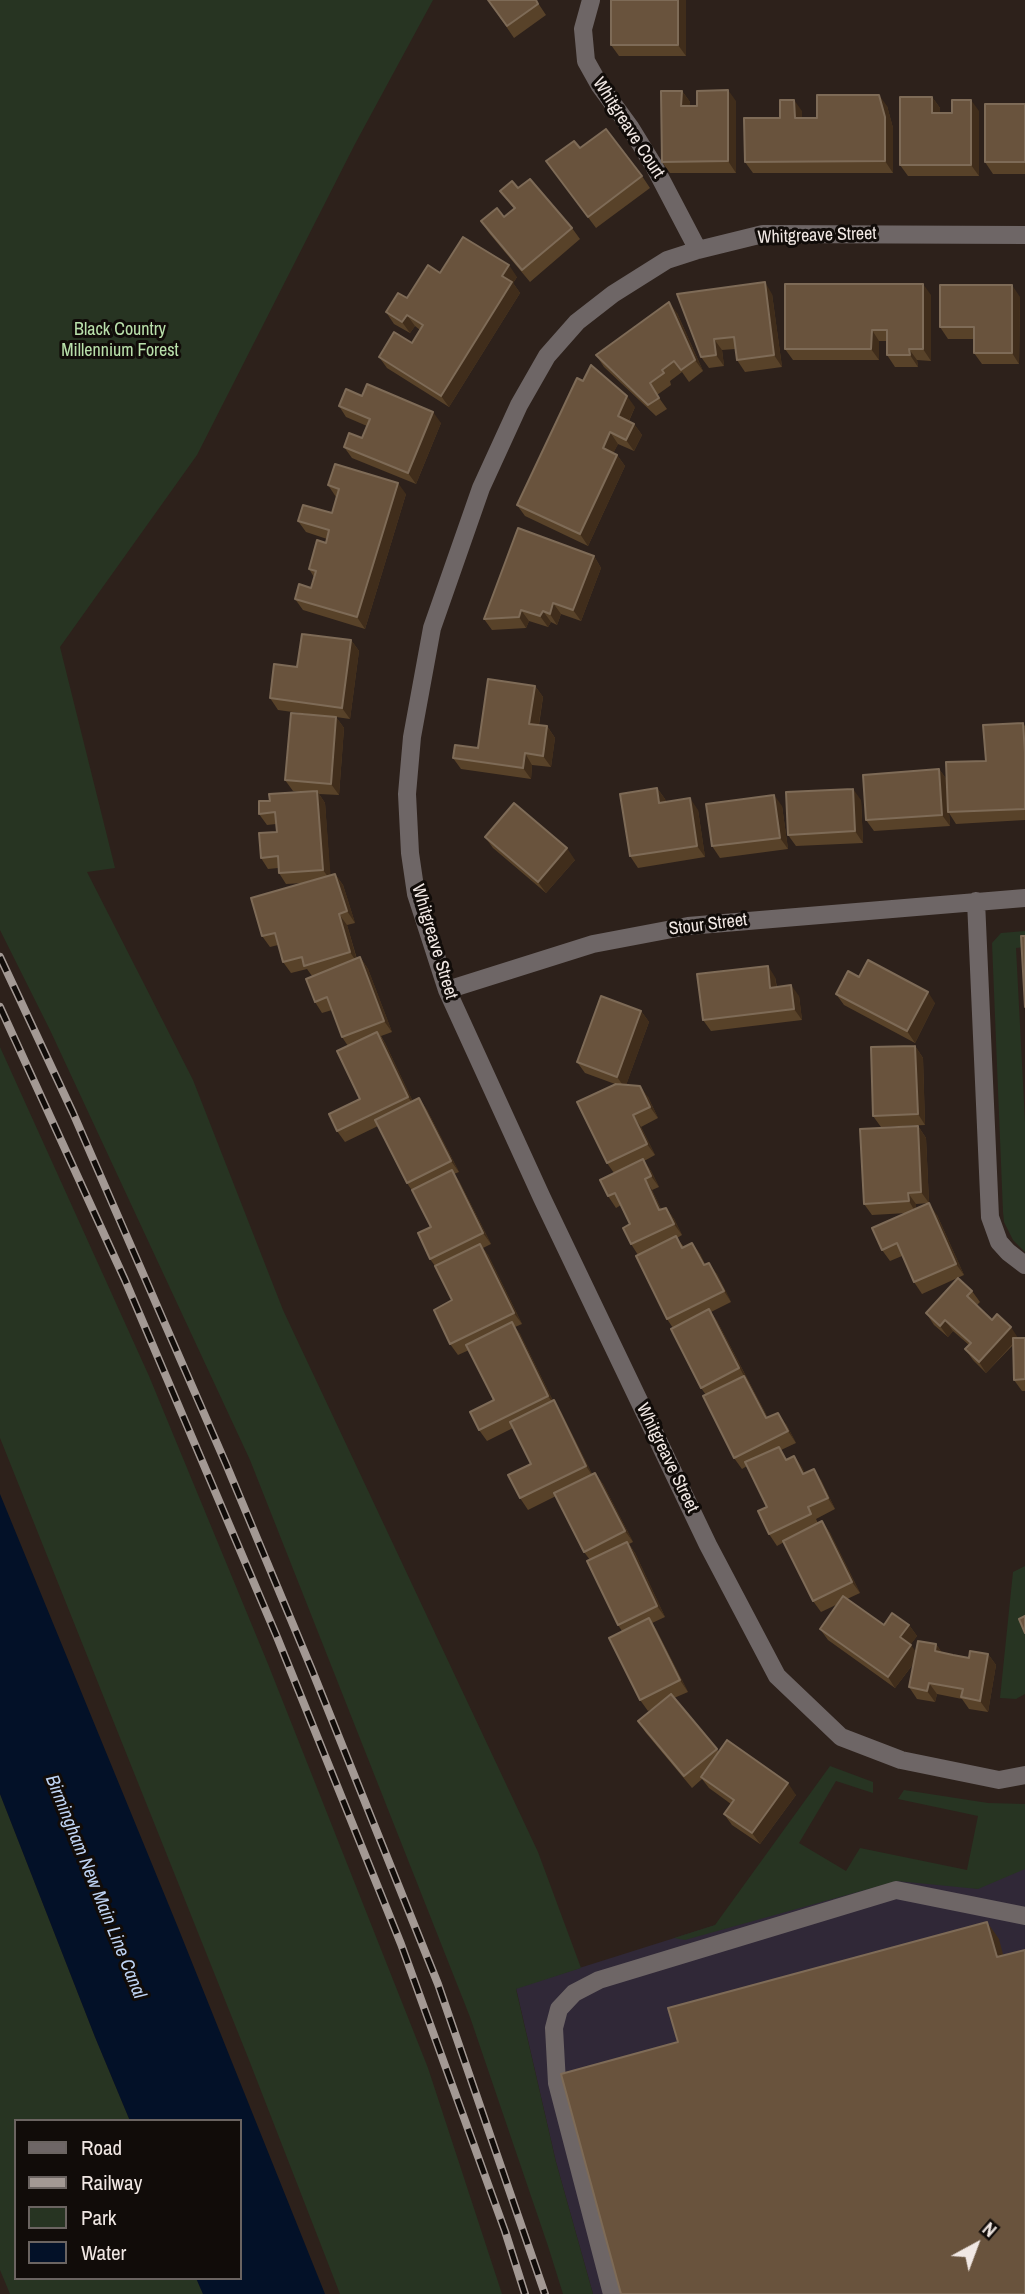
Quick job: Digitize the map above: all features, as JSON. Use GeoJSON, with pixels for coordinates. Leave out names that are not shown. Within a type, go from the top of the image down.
{"type":"FeatureCollection","features":[{"type":"Feature","properties":{"kind":"street","name":"Whitgreave Court"},"geometry":{"type":"LineString","coordinates":[[591,0],[583,29],[586,61],[654,166],[698,250]]}},
{"type":"Feature","properties":{"kind":"street","name":"Whitgreave Street"},"geometry":{"type":"LineString","coordinates":[[1025,235],[763,234],[698,250],[667,261],[612,294],[577,322],[547,356],[519,405],[481,488],[432,628],[412,737],[407,794],[410,853],[416,894],[447,990],[542,1198],[708,1545],[777,1676],[841,1737],[901,1760],[999,1780],[1025,1776]]}},
{"type":"Feature","properties":{"kind":"street","name":"Stour Street"},"geometry":{"type":"LineString","coordinates":[[447,990],[593,944],[688,926],[1025,898]]}},
{"type":"Feature","properties":{"kind":"street"},"geometry":{"type":"LineString","coordinates":[[976,901],[990,1217],[999,1242],[1025,1265]]}},
{"type":"Feature","properties":{"kind":"street"},"geometry":{"type":"LineString","coordinates":[[612,2294],[557,2083],[554,2028],[559,2009],[574,1993],[599,1980],[896,1891],[1025,1916]]}},
{"type":"Feature","properties":{"kind":"shaded area"},"geometry":{"type":"Polygon","coordinates":[[[1025,1804],[1025,2294],[593,2294],[556,2162],[516,1988],[890,1870],[978,1889],[1025,1804]]]}},
{"type":"Feature","properties":{"kind":"green space","name":"Black Country Millennium Forest"},"geometry":{"type":"Polygon","coordinates":[[[0,0],[433,0],[355,144],[197,455],[60,647],[115,868],[87,872],[193,1080],[283,1310],[538,1852],[581,1968],[516,1989],[556,2162],[593,2294],[563,2294],[470,2017],[250,1460],[50,1030],[0,930],[0,0]]]}},
{"type":"Feature","properties":{"kind":"green space"},"geometry":{"type":"Polygon","coordinates":[[[1025,931],[1025,947],[1016,948],[1025,1122],[1025,1252],[1013,1240],[1004,1222],[992,943],[1001,933],[1025,931]]]}},
{"type":"Feature","properties":{"kind":"green space"},"geometry":{"type":"Polygon","coordinates":[[[0,1047],[149,1376],[268,1664],[428,2068],[502,2294],[340,2294],[0,1438],[0,1047]]]}},
{"type":"Feature","properties":{"kind":"green space"},"geometry":{"type":"Polygon","coordinates":[[[1025,1566],[1025,1694],[1016,1699],[1000,1698],[1013,1572],[1025,1566]]]}},
{"type":"Feature","properties":{"kind":"green space"},"geometry":{"type":"Polygon","coordinates":[[[830,1766],[873,1782],[873,1793],[836,1781],[799,1843],[846,1871],[860,1848],[967,1870],[978,1816],[898,1799],[904,1790],[988,1803],[1025,1804],[1025,1869],[978,1889],[897,1881],[685,1940],[674,1938],[715,1925],[830,1766]]]}},
{"type":"Feature","properties":{"kind":"green space"},"geometry":{"type":"Polygon","coordinates":[[[0,1794],[129,2119],[14,2119],[14,2280],[197,2280],[203,2294],[10,2294],[0,2270],[0,1794]]]}},
{"type":"Feature","properties":{"kind":"water","name":"Birmingham New Main Line Canal"},"geometry":{"type":"Polygon","coordinates":[[[0,1494],[325,2294],[203,2294],[197,2280],[242,2280],[242,2119],[129,2119],[0,1794],[0,1494]]]}},
{"type":"Feature","properties":{"kind":"building"},"geometry":{"type":"Polygon","coordinates":[[[488,0],[536,0],[538,4],[507,26],[488,0]]]}},
{"type":"Feature","properties":{"kind":"building"},"geometry":{"type":"Polygon","coordinates":[[[611,0],[678,0],[678,45],[611,45],[611,0]]]}},
{"type":"Feature","properties":{"kind":"building"},"geometry":{"type":"Polygon","coordinates":[[[728,90],[728,161],[662,162],[661,91],[682,91],[681,106],[697,106],[697,91],[728,90]]]}},
{"type":"Feature","properties":{"kind":"building"},"geometry":{"type":"Polygon","coordinates":[[[817,95],[879,95],[885,117],[885,161],[745,162],[744,118],[780,118],[780,100],[794,100],[795,118],[817,118],[817,95]]]}},
{"type":"Feature","properties":{"kind":"building"},"geometry":{"type":"Polygon","coordinates":[[[900,97],[932,97],[932,113],[952,113],[952,100],[971,100],[971,165],[900,165],[900,97]]]}},
{"type":"Feature","properties":{"kind":"building"},"geometry":{"type":"Polygon","coordinates":[[[985,104],[1025,104],[1025,162],[985,162],[985,104]]]}},
{"type":"Feature","properties":{"kind":"building"},"geometry":{"type":"Polygon","coordinates":[[[606,129],[642,176],[588,217],[546,161],[574,141],[580,148],[606,129]]]}},
{"type":"Feature","properties":{"kind":"building"},"geometry":{"type":"Polygon","coordinates":[[[530,179],[572,228],[522,270],[481,221],[497,208],[504,217],[515,208],[500,191],[512,181],[518,188],[530,179]]]}},
{"type":"Feature","properties":{"kind":"building"},"geometry":{"type":"Polygon","coordinates":[[[463,237],[509,265],[502,276],[512,282],[441,396],[379,357],[394,332],[412,343],[423,325],[407,315],[402,322],[386,312],[398,293],[407,298],[428,265],[440,273],[463,237]]]}},
{"type":"Feature","properties":{"kind":"building"},"geometry":{"type":"Polygon","coordinates":[[[765,282],[774,355],[737,360],[734,337],[714,339],[716,355],[701,357],[677,294],[765,282]]]}},
{"type":"Feature","properties":{"kind":"building"},"geometry":{"type":"Polygon","coordinates":[[[785,284],[923,284],[923,349],[909,349],[910,355],[887,355],[887,330],[872,330],[871,349],[785,349],[785,284]]]}},
{"type":"Feature","properties":{"kind":"building"},"geometry":{"type":"Polygon","coordinates":[[[940,285],[1012,285],[1012,353],[974,353],[974,327],[940,327],[940,285]]]}},
{"type":"Feature","properties":{"kind":"building"},"geometry":{"type":"Polygon","coordinates":[[[669,302],[695,360],[681,370],[674,361],[662,370],[664,373],[650,383],[659,398],[648,405],[596,355],[669,302]]]}},
{"type":"Feature","properties":{"kind":"building"},"geometry":{"type":"Polygon","coordinates":[[[591,365],[627,396],[618,416],[634,424],[626,440],[610,432],[603,448],[617,455],[580,534],[517,505],[577,378],[583,381],[591,365]]]}},
{"type":"Feature","properties":{"kind":"building"},"geometry":{"type":"Polygon","coordinates":[[[367,384],[433,412],[408,473],[344,447],[349,433],[362,438],[370,419],[339,406],[346,389],[362,396],[367,384]]]}},
{"type":"Feature","properties":{"kind":"building"},"geometry":{"type":"Polygon","coordinates":[[[335,464],[398,483],[357,617],[295,599],[299,584],[311,588],[316,571],[309,569],[317,540],[326,543],[329,530],[298,521],[303,505],[332,513],[339,489],[328,485],[335,464]]]}},
{"type":"Feature","properties":{"kind":"building"},"geometry":{"type":"Polygon","coordinates":[[[518,528],[594,556],[573,610],[553,603],[550,614],[543,611],[540,616],[521,610],[519,617],[484,619],[518,528]]]}},
{"type":"Feature","properties":{"kind":"building"},"geometry":{"type":"Polygon","coordinates":[[[302,634],[351,640],[342,708],[270,698],[274,664],[297,667],[302,634]]]}},
{"type":"Feature","properties":{"kind":"building"},"geometry":{"type":"Polygon","coordinates":[[[488,679],[535,686],[529,724],[547,726],[543,756],[525,753],[523,768],[453,758],[455,745],[478,748],[488,679]]]}},
{"type":"Feature","properties":{"kind":"building"},"geometry":{"type":"Polygon","coordinates":[[[291,713],[336,717],[331,784],[285,780],[291,713]]]}},
{"type":"Feature","properties":{"kind":"building"},"geometry":{"type":"Polygon","coordinates":[[[1023,723],[1025,809],[948,812],[946,762],[986,761],[983,725],[1023,723]]]}},
{"type":"Feature","properties":{"kind":"building"},"geometry":{"type":"Polygon","coordinates":[[[939,769],[942,815],[866,820],[863,775],[939,769]]]}},
{"type":"Feature","properties":{"kind":"building"},"geometry":{"type":"Polygon","coordinates":[[[657,788],[659,803],[690,798],[697,846],[630,856],[620,794],[657,788]]]}},
{"type":"Feature","properties":{"kind":"building"},"geometry":{"type":"Polygon","coordinates":[[[853,789],[855,831],[788,835],[786,792],[853,789]]]}},
{"type":"Feature","properties":{"kind":"building"},"geometry":{"type":"Polygon","coordinates":[[[317,791],[323,870],[279,873],[278,856],[261,858],[259,833],[277,832],[275,812],[259,814],[259,801],[270,801],[269,794],[317,791]]]}},
{"type":"Feature","properties":{"kind":"building"},"geometry":{"type":"Polygon","coordinates":[[[774,795],[780,838],[712,846],[706,804],[774,795]]]}},
{"type":"Feature","properties":{"kind":"building"},"geometry":{"type":"Polygon","coordinates":[[[514,803],[567,848],[538,882],[485,837],[514,803]]]}},
{"type":"Feature","properties":{"kind":"building"},"geometry":{"type":"Polygon","coordinates":[[[335,874],[347,911],[339,914],[350,952],[304,966],[302,957],[283,962],[275,933],[262,936],[251,898],[335,874]]]}},
{"type":"Feature","properties":{"kind":"building"},"geometry":{"type":"Polygon","coordinates":[[[1021,936],[1025,936],[1025,1007],[1021,936]]]}},
{"type":"Feature","properties":{"kind":"building"},"geometry":{"type":"Polygon","coordinates":[[[360,957],[384,1021],[342,1037],[327,997],[315,1002],[306,979],[360,957]]]}},
{"type":"Feature","properties":{"kind":"building"},"geometry":{"type":"Polygon","coordinates":[[[868,960],[928,992],[907,1031],[836,994],[848,971],[859,977],[868,960]]]}},
{"type":"Feature","properties":{"kind":"building"},"geometry":{"type":"Polygon","coordinates":[[[768,966],[770,988],[791,985],[794,1009],[703,1020],[697,974],[768,966]]]}},
{"type":"Feature","properties":{"kind":"building"},"geometry":{"type":"Polygon","coordinates":[[[601,996],[641,1011],[617,1077],[577,1062],[601,996]]]}},
{"type":"Feature","properties":{"kind":"building"},"geometry":{"type":"Polygon","coordinates":[[[377,1032],[408,1097],[337,1131],[329,1114],[360,1099],[337,1051],[377,1032]]]}},
{"type":"Feature","properties":{"kind":"building"},"geometry":{"type":"Polygon","coordinates":[[[915,1046],[918,1114],[873,1116],[871,1047],[915,1046]]]}},
{"type":"Feature","properties":{"kind":"building"},"geometry":{"type":"Polygon","coordinates":[[[616,1084],[640,1086],[650,1107],[633,1115],[647,1144],[607,1163],[577,1102],[616,1084]]]}},
{"type":"Feature","properties":{"kind":"building"},"geometry":{"type":"Polygon","coordinates":[[[419,1098],[451,1161],[407,1183],[375,1120],[419,1098]]]}},
{"type":"Feature","properties":{"kind":"building"},"geometry":{"type":"Polygon","coordinates":[[[918,1126],[921,1192],[908,1193],[909,1201],[864,1204],[860,1129],[918,1126]]]}},
{"type":"Feature","properties":{"kind":"building"},"geometry":{"type":"Polygon","coordinates":[[[643,1159],[651,1176],[645,1179],[659,1210],[666,1208],[674,1224],[631,1244],[623,1228],[630,1224],[615,1193],[608,1196],[600,1180],[643,1159]]]}},
{"type":"Feature","properties":{"kind":"building"},"geometry":{"type":"Polygon","coordinates":[[[452,1170],[483,1233],[430,1259],[418,1233],[431,1227],[412,1190],[452,1170]]]}},
{"type":"Feature","properties":{"kind":"building"},"geometry":{"type":"Polygon","coordinates":[[[929,1203],[956,1264],[914,1282],[897,1243],[882,1250],[872,1228],[929,1203]]]}},
{"type":"Feature","properties":{"kind":"building"},"geometry":{"type":"Polygon","coordinates":[[[676,1236],[682,1248],[692,1243],[704,1265],[709,1263],[724,1291],[667,1319],[636,1256],[676,1236]]]}},
{"type":"Feature","properties":{"kind":"building"},"geometry":{"type":"Polygon","coordinates":[[[480,1244],[514,1313],[450,1344],[434,1310],[452,1300],[435,1266],[480,1244]]]}},
{"type":"Feature","properties":{"kind":"building"},"geometry":{"type":"Polygon","coordinates":[[[958,1278],[972,1291],[967,1296],[992,1320],[997,1314],[1011,1327],[979,1362],[965,1349],[971,1343],[945,1320],[940,1326],[926,1313],[958,1278]]]}},
{"type":"Feature","properties":{"kind":"building"},"geometry":{"type":"Polygon","coordinates":[[[709,1309],[739,1368],[701,1388],[671,1329],[709,1309]]]}},
{"type":"Feature","properties":{"kind":"building"},"geometry":{"type":"Polygon","coordinates":[[[512,1322],[548,1396],[479,1430],[470,1412],[494,1400],[466,1345],[512,1322]]]}},
{"type":"Feature","properties":{"kind":"building"},"geometry":{"type":"Polygon","coordinates":[[[1013,1338],[1025,1338],[1025,1379],[1014,1380],[1013,1338]]]}},
{"type":"Feature","properties":{"kind":"building"},"geometry":{"type":"Polygon","coordinates":[[[744,1376],[766,1418],[778,1413],[788,1431],[734,1458],[703,1396],[744,1376]]]}},
{"type":"Feature","properties":{"kind":"building"},"geometry":{"type":"Polygon","coordinates":[[[554,1400],[586,1466],[520,1498],[508,1475],[531,1464],[510,1422],[554,1400]]]}},
{"type":"Feature","properties":{"kind":"building"},"geometry":{"type":"Polygon","coordinates":[[[779,1447],[786,1460],[794,1456],[803,1474],[814,1469],[828,1498],[808,1507],[811,1514],[769,1534],[758,1511],[767,1507],[745,1462],[779,1447]]]}},
{"type":"Feature","properties":{"kind":"building"},"geometry":{"type":"Polygon","coordinates":[[[595,1473],[625,1531],[584,1552],[554,1493],[595,1473]]]}},
{"type":"Feature","properties":{"kind":"building"},"geometry":{"type":"Polygon","coordinates":[[[822,1521],[852,1582],[813,1601],[783,1541],[822,1521]]]}},
{"type":"Feature","properties":{"kind":"building"},"geometry":{"type":"Polygon","coordinates":[[[627,1542],[657,1606],[618,1625],[587,1561],[627,1542]]]}},
{"type":"Feature","properties":{"kind":"building"},"geometry":{"type":"Polygon","coordinates":[[[843,1596],[884,1625],[892,1613],[909,1625],[900,1637],[911,1645],[888,1677],[820,1629],[843,1596]]]}},
{"type":"Feature","properties":{"kind":"building"},"geometry":{"type":"Polygon","coordinates":[[[1025,1616],[1025,1633],[1019,1619],[1025,1616]]]}},
{"type":"Feature","properties":{"kind":"building"},"geometry":{"type":"Polygon","coordinates":[[[649,1618],[680,1680],[640,1700],[609,1638],[649,1618]]]}},
{"type":"Feature","properties":{"kind":"building"},"geometry":{"type":"Polygon","coordinates":[[[918,1641],[936,1644],[935,1651],[969,1658],[970,1651],[988,1654],[980,1701],[961,1697],[963,1689],[929,1683],[927,1691],[909,1687],[918,1641]]]}},
{"type":"Feature","properties":{"kind":"building"},"geometry":{"type":"Polygon","coordinates":[[[671,1694],[717,1749],[684,1776],[638,1721],[671,1694]]]}},
{"type":"Feature","properties":{"kind":"building"},"geometry":{"type":"Polygon","coordinates":[[[727,1740],[788,1783],[752,1833],[724,1814],[734,1800],[701,1777],[727,1740]]]}},
{"type":"Feature","properties":{"kind":"building"},"geometry":{"type":"Polygon","coordinates":[[[987,1922],[997,1957],[1025,1950],[1025,2294],[621,2294],[561,2074],[678,2042],[668,2008],[987,1922]]]}},
{"type":"Feature","properties":{"kind":"railway"},"geometry":{"type":"LineString","coordinates":[[0,957],[73,1113],[226,1464],[312,1670],[438,1984],[545,2294]]}},
{"type":"Feature","properties":{"kind":"railway"},"geometry":{"type":"LineString","coordinates":[[0,1007],[125,1280],[277,1637],[401,1944],[505,2231],[525,2294]]}}]}
